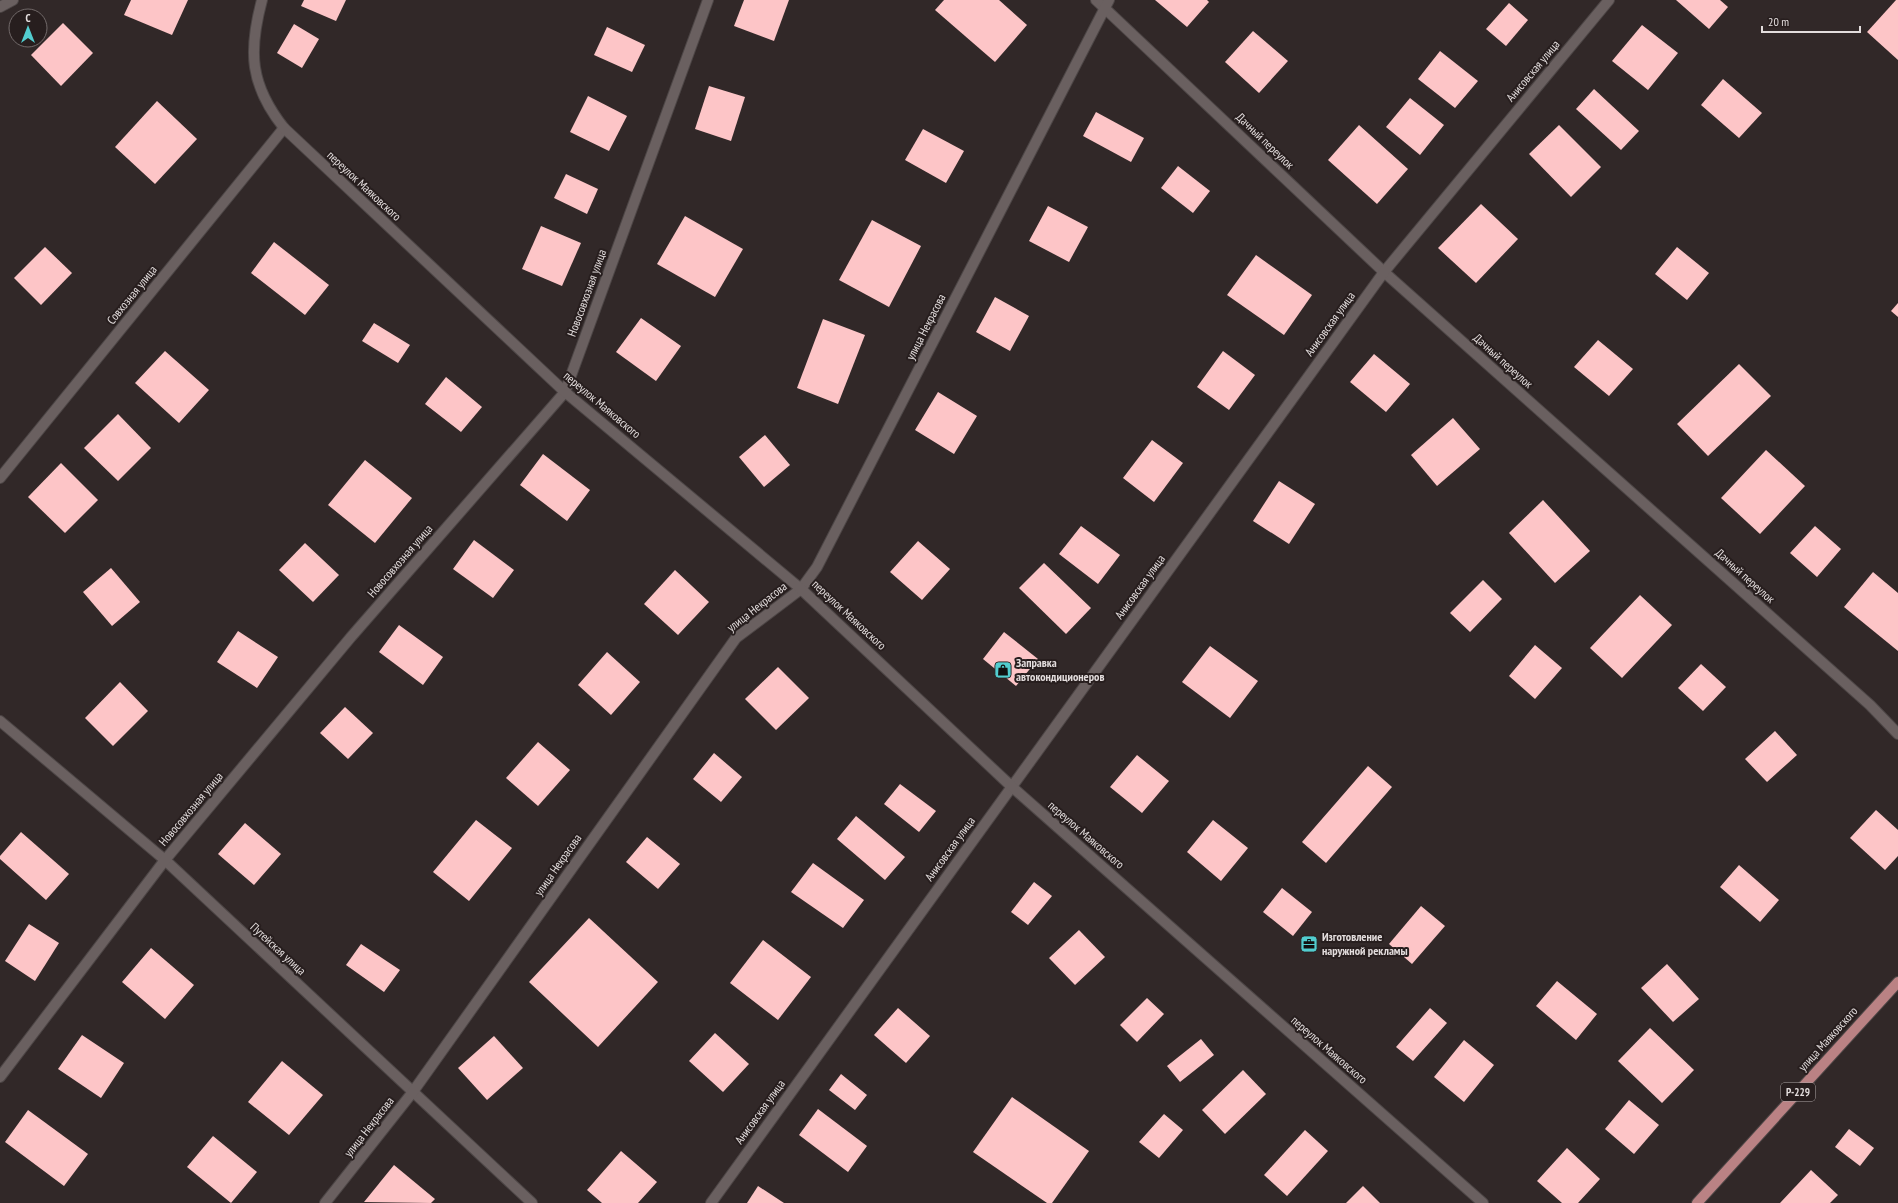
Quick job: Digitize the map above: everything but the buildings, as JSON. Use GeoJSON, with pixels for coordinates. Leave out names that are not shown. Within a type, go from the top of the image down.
{"type":"FeatureCollection","features":[{"type":"Feature","properties":{"kind":"main road","name":"улица Маяковского"},"geometry":{"type":"LineString","coordinates":[[1697,1203],[1898,982]]}},
{"type":"Feature","properties":{"kind":"street"},"geometry":{"type":"LineString","coordinates":[[0,7],[13,0]]}},
{"type":"Feature","properties":{"kind":"street","name":"переулок Маяковского"},"geometry":{"type":"LineString","coordinates":[[262,0],[257,18],[252,48],[257,78],[267,104],[284,128],[565,392],[801,589],[1011,786],[1483,1203]]}},
{"type":"Feature","properties":{"kind":"street","name":"Новосовхозная улица"},"geometry":{"type":"LineString","coordinates":[[0,1077],[165,860],[351,637],[565,392],[708,0]]}},
{"type":"Feature","properties":{"kind":"street","name":"Дачный переулок"},"geometry":{"type":"LineString","coordinates":[[1096,0],[1107,4],[1384,272],[1870,705],[1898,734]]}},
{"type":"Feature","properties":{"kind":"street","name":"Анисовская улица"},"geometry":{"type":"LineString","coordinates":[[710,1203],[1384,272],[1609,0]]}},
{"type":"Feature","properties":{"kind":"street","name":"улица Некрасова"},"geometry":{"type":"LineString","coordinates":[[325,1203],[412,1093],[736,638],[801,589],[817,567],[1107,4]]}},
{"type":"Feature","properties":{"kind":"street","name":"Совхозная улица"},"geometry":{"type":"LineString","coordinates":[[0,478],[284,128]]}},
{"type":"Feature","properties":{"kind":"street","name":"Путейская улица"},"geometry":{"type":"LineString","coordinates":[[0,721],[165,860],[412,1093],[532,1203]]}},
{"type":"Feature","properties":{"kind":"place","name":"Заправка автокондиционеров"},"geometry":{"type":"Point","coordinates":[1003,670]}},
{"type":"Feature","properties":{"kind":"place","name":"Изготовление наружной рекламы"},"geometry":{"type":"Point","coordinates":[1309,944]}}]}
